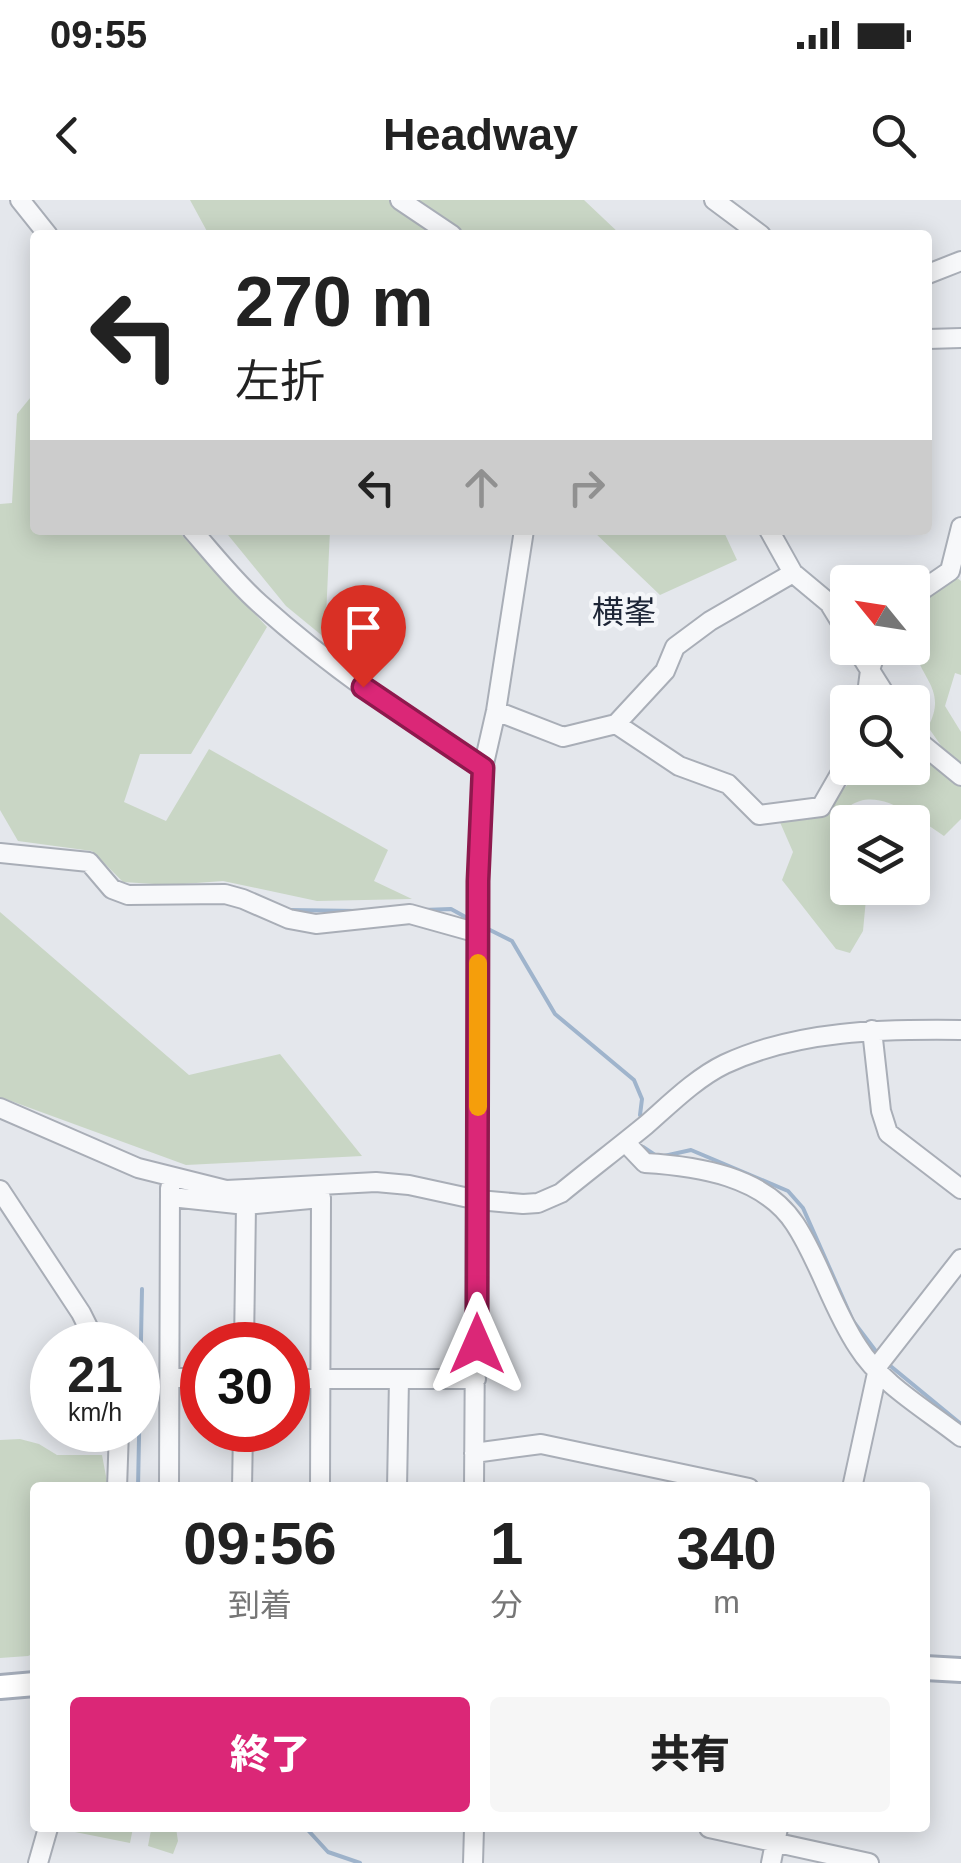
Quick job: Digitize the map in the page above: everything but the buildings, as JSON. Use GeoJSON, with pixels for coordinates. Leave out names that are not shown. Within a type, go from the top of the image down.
{"type":"FeatureCollection","features":[{"type":"Feature","properties":{"kind":"main road"},"geometry":{"type":"LineString","coordinates":[[930,1668],[961,1670]]}},
{"type":"Feature","properties":{"kind":"main road"},"geometry":{"type":"LineString","coordinates":[[0,1687],[30,1684]]}},
{"type":"Feature","properties":{"kind":"street"},"geometry":{"type":"LineString","coordinates":[[20,200],[44,230]]}},
{"type":"Feature","properties":{"kind":"street"},"geometry":{"type":"LineString","coordinates":[[400,200],[445,230]]}},
{"type":"Feature","properties":{"kind":"street"},"geometry":{"type":"LineString","coordinates":[[714,200],[754,230]]}},
{"type":"Feature","properties":{"kind":"street"},"geometry":{"type":"LineString","coordinates":[[932,272],[961,261]]}},
{"type":"Feature","properties":{"kind":"street"},"geometry":{"type":"LineString","coordinates":[[932,339],[961,338]]}},
{"type":"Feature","properties":{"kind":"street"},"geometry":{"type":"LineString","coordinates":[[930,585],[950,571],[961,527]]}},
{"type":"Feature","properties":{"kind":"street"},"geometry":{"type":"LineString","coordinates":[[197,535],[258,603],[335,666],[483,768]]}},
{"type":"Feature","properties":{"kind":"street"},"geometry":{"type":"LineString","coordinates":[[474,1482],[478,925],[483,768],[496,712],[523,535]]}},
{"type":"Feature","properties":{"kind":"street"},"geometry":{"type":"LineString","coordinates":[[772,535],[794,573],[830,605]]}},
{"type":"Feature","properties":{"kind":"street"},"geometry":{"type":"LineString","coordinates":[[496,712],[564,737],[616,724],[665,671],[674,646],[794,573]]}},
{"type":"Feature","properties":{"kind":"street"},"geometry":{"type":"LineString","coordinates":[[867,665],[879,685]]}},
{"type":"Feature","properties":{"kind":"street"},"geometry":{"type":"LineString","coordinates":[[868,685],[872,665]]}},
{"type":"Feature","properties":{"kind":"street"},"geometry":{"type":"LineString","coordinates":[[616,724],[679,766],[728,784],[759,815],[821,807],[834,785]]}},
{"type":"Feature","properties":{"kind":"street"},"geometry":{"type":"LineString","coordinates":[[930,751],[961,776]]}},
{"type":"Feature","properties":{"kind":"street"},"geometry":{"type":"LineString","coordinates":[[0,853],[89,862],[112,889],[128,895],[224,894],[290,920],[316,924],[410,914],[478,925]]}},
{"type":"Feature","properties":{"kind":"street"},"geometry":{"type":"LineString","coordinates":[[170,1188],[226,1190],[392,1183],[478,1200],[524,1204],[550,1198],[722,1065],[757,1052],[832,1035],[872,1030],[961,1030]]}},
{"type":"Feature","properties":{"kind":"street"},"geometry":{"type":"LineString","coordinates":[[872,1030],[881,1110],[888,1133],[961,1189]]}},
{"type":"Feature","properties":{"kind":"street"},"geometry":{"type":"LineString","coordinates":[[0,1108],[170,1188],[246,1205],[321,1198],[320,1482]]}},
{"type":"Feature","properties":{"kind":"street"},"geometry":{"type":"LineString","coordinates":[[625,1142],[644,1163],[695,1166],[754,1188],[776,1201],[795,1223],[859,1350],[880,1363],[961,1437]]}},
{"type":"Feature","properties":{"kind":"street"},"geometry":{"type":"LineString","coordinates":[[169,1482],[170,1188]]}},
{"type":"Feature","properties":{"kind":"street"},"geometry":{"type":"LineString","coordinates":[[0,1190],[85,1322]]}},
{"type":"Feature","properties":{"kind":"street"},"geometry":{"type":"LineString","coordinates":[[244,1322],[246,1205]]}},
{"type":"Feature","properties":{"kind":"street"},"geometry":{"type":"LineString","coordinates":[[853,1482],[880,1363],[961,1259]]}},
{"type":"Feature","properties":{"kind":"street"},"geometry":{"type":"LineString","coordinates":[[170,1378],[180,1378]]}},
{"type":"Feature","properties":{"kind":"street"},"geometry":{"type":"LineString","coordinates":[[310,1379],[476,1379]]}},
{"type":"Feature","properties":{"kind":"street"},"geometry":{"type":"LineString","coordinates":[[398,1379],[398,1482]]}},
{"type":"Feature","properties":{"kind":"street"},"geometry":{"type":"LineString","coordinates":[[474,1453],[541,1444],[721,1482]]}},
{"type":"Feature","properties":{"kind":"street"},"geometry":{"type":"LineString","coordinates":[[117,1482],[118,1452]]}},
{"type":"Feature","properties":{"kind":"street"},"geometry":{"type":"LineString","coordinates":[[242,1482],[243,1452]]}},
{"type":"Feature","properties":{"kind":"street"},"geometry":{"type":"LineString","coordinates":[[38,1863],[47,1832]]}},
{"type":"Feature","properties":{"kind":"street"},"geometry":{"type":"LineString","coordinates":[[473,1863],[474,1832]]}},
{"type":"Feature","properties":{"kind":"street"},"geometry":{"type":"LineString","coordinates":[[747,1832],[776,1835],[869,1863]]}},
{"type":"Feature","properties":{"kind":"street"},"geometry":{"type":"LineString","coordinates":[[770,1863],[776,1835]]}},
{"type":"Feature","properties":{"kind":"green space"},"geometry":{"type":"Polygon","coordinates":[[[190,200],[584,200],[616,230],[206,230],[190,200]]]}},
{"type":"Feature","properties":{"kind":"green space"},"geometry":{"type":"Polygon","coordinates":[[[30,398],[30,535],[182,535],[267,627],[191,754],[140,754],[124,802],[166,821],[209,749],[388,850],[374,881],[412,899],[317,901],[223,881],[170,885],[123,882],[92,851],[18,841],[0,810],[0,504],[12,503],[17,414],[30,398]]]}},
{"type":"Feature","properties":{"kind":"green space"},"geometry":{"type":"Polygon","coordinates":[[[228,535],[330,535],[325,638],[286,606],[228,535]]]}},
{"type":"Feature","properties":{"kind":"green space"},"geometry":{"type":"Polygon","coordinates":[[[597,535],[725,535],[737,560],[660,595],[597,535]]]}},
{"type":"Feature","properties":{"kind":"green space"},"geometry":{"type":"Polygon","coordinates":[[[955,576],[961,581],[961,675],[955,673],[945,706],[961,732],[961,819],[944,836],[930,827],[930,805],[892,805],[871,800],[830,805],[830,905],[865,905],[863,931],[850,953],[836,949],[782,880],[793,852],[779,820],[833,801],[847,785],[930,785],[930,761],[943,768],[951,760],[930,730],[934,696],[921,665],[930,665],[930,592],[955,576]]]}},
{"type":"Feature","properties":{"kind":"green space"},"geometry":{"type":"Polygon","coordinates":[[[0,912],[189,1075],[280,1054],[362,1156],[186,1165],[0,1097],[0,912]]]}},
{"type":"Feature","properties":{"kind":"green space"},"geometry":{"type":"Polygon","coordinates":[[[0,1440],[30,1442],[30,1452],[102,1455],[107,1482],[30,1482],[30,1655],[0,1658],[0,1440]]]}},
{"type":"Feature","properties":{"kind":"green space"},"geometry":{"type":"Polygon","coordinates":[[[75,1832],[132,1832],[130,1843],[75,1832]]]}},
{"type":"Feature","properties":{"kind":"green space"},"geometry":{"type":"Polygon","coordinates":[[[151,1832],[177,1832],[173,1854],[148,1846],[151,1832]]]}},
{"type":"Feature","properties":{"kind":"waterway"},"geometry":{"type":"LineString","coordinates":[[423,910],[451,909],[471,920]]}},
{"type":"Feature","properties":{"kind":"waterway"},"geometry":{"type":"LineString","coordinates":[[289,910],[359,911]]}},
{"type":"Feature","properties":{"kind":"waterway"},"geometry":{"type":"LineString","coordinates":[[484,927],[512,941],[555,1014],[634,1080],[642,1099],[640,1115]]}},
{"type":"Feature","properties":{"kind":"waterway"},"geometry":{"type":"LineString","coordinates":[[643,1147],[655,1155]]}},
{"type":"Feature","properties":{"kind":"waterway"},"geometry":{"type":"LineString","coordinates":[[664,1156],[691,1150],[788,1191],[803,1208],[853,1321],[878,1354]]}},
{"type":"Feature","properties":{"kind":"waterway"},"geometry":{"type":"LineString","coordinates":[[138,1482],[142,1289]]}},
{"type":"Feature","properties":{"kind":"waterway"},"geometry":{"type":"LineString","coordinates":[[888,1364],[961,1424]]}},
{"type":"Feature","properties":{"kind":"waterway"},"geometry":{"type":"LineString","coordinates":[[310,1832],[328,1852],[360,1863]]}},
{"type":"Feature","properties":{"kind":"slow traffic"},"geometry":{"type":"LineString","coordinates":[[478,963],[478,1107]]}},
{"type":"Feature","properties":{"kind":"district","name":"横峯"},"geometry":{"type":"Point","coordinates":[624,612]}},
{"type":"Feature","properties":{"kind":"route"},"geometry":{"type":"LineString","coordinates":[[363,687],[483,768],[478,881],[477,1344]]}}]}
